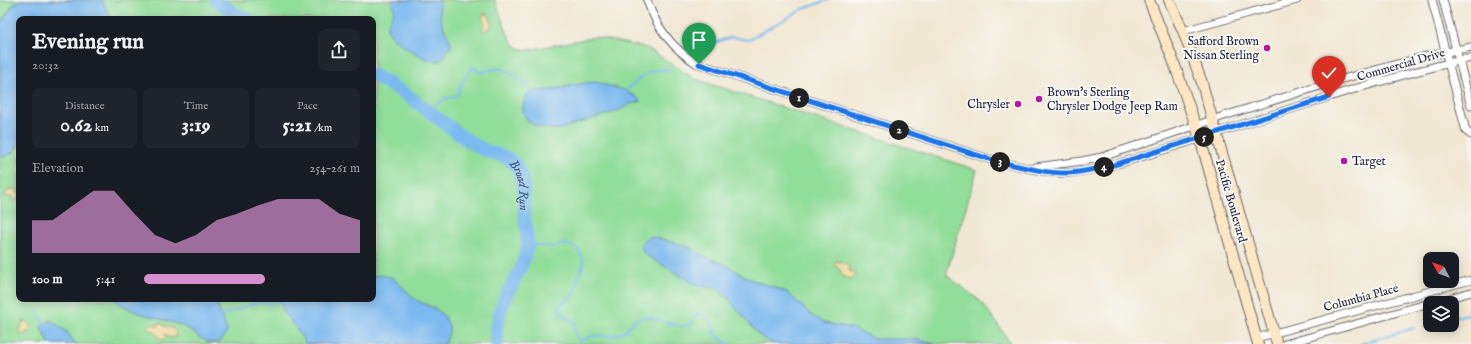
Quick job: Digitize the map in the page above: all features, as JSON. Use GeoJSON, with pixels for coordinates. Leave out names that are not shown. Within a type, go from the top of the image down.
{"type":"FeatureCollection","features":[{"type":"Feature","properties":{"kind":"main road","name":"Pacific Boulevard"},"geometry":{"type":"LineString","coordinates":[[1149,0],[1164,34],[1200,138],[1257,341]]}},
{"type":"Feature","properties":{"kind":"main road","name":"Pacific Boulevard"},"geometry":{"type":"LineString","coordinates":[[1169,0],[1183,30],[1195,62],[1278,344]]}},
{"type":"Feature","properties":{"kind":"street"},"geometry":{"type":"LineString","coordinates":[[647,0],[655,20],[666,37],[680,52],[696,63],[992,160],[1029,167]]}},
{"type":"Feature","properties":{"kind":"street"},"geometry":{"type":"LineString","coordinates":[[1183,30],[1296,0]]}},
{"type":"Feature","properties":{"kind":"street"},"geometry":{"type":"LineString","coordinates":[[1432,0],[1466,131],[1471,136]]}},
{"type":"Feature","properties":{"kind":"street"},"geometry":{"type":"LineString","coordinates":[[1443,0],[1471,106]]}},
{"type":"Feature","properties":{"kind":"street","name":"Commercial Drive"},"geometry":{"type":"LineString","coordinates":[[1029,167],[1082,161],[1102,157],[1213,120],[1389,65],[1471,47]]}},
{"type":"Feature","properties":{"kind":"street","name":"Commercial Drive"},"geometry":{"type":"LineString","coordinates":[[1029,167],[1049,172],[1067,173],[1101,168],[1357,89],[1459,60],[1471,58]]}},
{"type":"Feature","properties":{"kind":"street","name":"Columbia Place"},"geometry":{"type":"LineString","coordinates":[[1257,341],[1275,333],[1471,280]]}},
{"type":"Feature","properties":{"kind":"street","name":"Columbia Place"},"geometry":{"type":"LineString","coordinates":[[1456,296],[1471,292]]}},
{"type":"Feature","properties":{"kind":"street","name":"Columbia Place"},"geometry":{"type":"LineString","coordinates":[[1285,344],[1423,305]]}},
{"type":"Feature","properties":{"kind":"green space"},"geometry":{"type":"Polygon","coordinates":[[[0,0],[495,0],[510,39],[517,47],[521,49],[527,50],[595,37],[647,48],[695,79],[977,170],[946,275],[979,300],[1011,344],[0,344],[0,0]]]}},
{"type":"Feature","properties":{"kind":"sand"},"geometry":{"type":"Polygon","coordinates":[[[486,13],[489,16],[492,25],[485,31],[482,30],[485,23],[482,19],[483,15],[486,13]]]}},
{"type":"Feature","properties":{"kind":"sand"},"geometry":{"type":"Polygon","coordinates":[[[16,189],[16,200],[13,201],[12,197],[5,196],[5,193],[16,189]]]}},
{"type":"Feature","properties":{"kind":"sand"},"geometry":{"type":"Polygon","coordinates":[[[837,261],[848,265],[850,272],[855,272],[856,275],[851,279],[843,277],[840,270],[834,264],[834,262],[837,261]]]}},
{"type":"Feature","properties":{"kind":"sand"},"geometry":{"type":"Polygon","coordinates":[[[24,321],[29,323],[32,330],[22,336],[20,334],[21,325],[24,321]]]}},
{"type":"Feature","properties":{"kind":"sand"},"geometry":{"type":"Polygon","coordinates":[[[160,323],[166,327],[174,329],[176,332],[175,337],[170,338],[165,334],[166,338],[163,340],[156,335],[155,332],[149,329],[150,324],[154,324],[157,327],[160,323]]]}},
{"type":"Feature","properties":{"kind":"water"},"geometry":{"type":"Polygon","coordinates":[[[20,0],[102,0],[110,16],[16,16],[16,148],[11,154],[3,157],[0,155],[0,23],[13,5],[20,0]]]}},
{"type":"Feature","properties":{"kind":"water"},"geometry":{"type":"Polygon","coordinates":[[[390,0],[440,0],[441,18],[451,46],[441,61],[429,60],[415,53],[393,38],[387,28],[394,11],[390,0]]]}},
{"type":"Feature","properties":{"kind":"water"},"geometry":{"type":"Polygon","coordinates":[[[595,82],[624,90],[639,99],[640,102],[630,104],[618,111],[560,129],[547,129],[536,126],[530,123],[524,114],[523,107],[529,93],[595,82]]]}},
{"type":"Feature","properties":{"kind":"water"},"geometry":{"type":"Polygon","coordinates":[[[654,237],[689,247],[699,254],[726,265],[750,279],[787,292],[811,315],[825,323],[855,329],[874,339],[916,339],[935,344],[774,344],[761,337],[728,298],[719,290],[696,285],[646,255],[643,252],[641,244],[646,238],[654,237]]]}},
{"type":"Feature","properties":{"kind":"water"},"geometry":{"type":"Polygon","coordinates":[[[382,275],[393,278],[416,300],[436,309],[445,317],[449,326],[449,333],[445,344],[306,344],[284,313],[281,302],[376,302],[376,276],[382,275]]]}},
{"type":"Feature","properties":{"kind":"water"},"geometry":{"type":"Polygon","coordinates":[[[117,302],[216,302],[227,331],[221,340],[210,343],[185,327],[139,313],[117,302]]]}},
{"type":"Feature","properties":{"kind":"water"},"geometry":{"type":"Polygon","coordinates":[[[50,320],[66,331],[76,344],[48,344],[48,340],[41,328],[50,320]]]}},
{"type":"Feature","properties":{"kind":"waterway","name":"Broad Run"},"geometry":{"type":"LineString","coordinates":[[216,0],[241,16]]}},
{"type":"Feature","properties":{"kind":"waterway"},"geometry":{"type":"LineString","coordinates":[[708,45],[732,37],[748,40],[803,9],[828,0]]}},
{"type":"Feature","properties":{"kind":"waterway"},"geometry":{"type":"LineString","coordinates":[[427,111],[446,98],[453,97],[458,94],[461,83],[473,67],[482,73],[497,69],[504,70],[517,77],[534,92]]}},
{"type":"Feature","properties":{"kind":"waterway"},"geometry":{"type":"LineString","coordinates":[[625,92],[645,74],[671,69]]}},
{"type":"Feature","properties":{"kind":"waterway","name":"Broad Run"},"geometry":{"type":"LineString","coordinates":[[376,77],[403,92],[468,141],[486,151],[511,160],[518,169],[523,183],[524,212],[528,244],[521,268],[500,311],[496,327],[497,344]]}},
{"type":"Feature","properties":{"kind":"waterway"},"geometry":{"type":"LineString","coordinates":[[528,244],[554,247],[561,244],[569,245],[579,251],[583,259],[583,266],[578,277],[575,292],[573,297],[562,303],[559,307],[560,311],[575,324],[576,337],[579,341],[593,336],[612,336],[620,334],[636,319],[641,317],[653,318],[674,325],[687,325],[692,323],[696,313],[706,317],[718,337],[729,344]]}},
{"type":"Feature","properties":{"kind":"waterway"},"geometry":{"type":"LineString","coordinates":[[220,316],[256,303],[282,303]]}},
{"type":"Feature","properties":{"kind":"waterway"},"geometry":{"type":"LineString","coordinates":[[37,312],[45,325]]}},
{"type":"Feature","properties":{"kind":"waterway"},"geometry":{"type":"LineString","coordinates":[[1459,316],[1471,313]]}},
{"type":"Feature","properties":{"kind":"waterway"},"geometry":{"type":"LineString","coordinates":[[1360,344],[1414,328]]}},
{"type":"Feature","properties":{"kind":"place","name":"Safford Brown Nissan Sterling"},"geometry":{"type":"Point","coordinates":[1267,48]}},
{"type":"Feature","properties":{"kind":"place","name":"Brown's Sterling Chrysler Dodge Jeep Ram"},"geometry":{"type":"Point","coordinates":[1039,99]}},
{"type":"Feature","properties":{"kind":"place","name":"Chrysler"},"geometry":{"type":"Point","coordinates":[1018,104]}},
{"type":"Feature","properties":{"kind":"place","name":"Target"},"geometry":{"type":"Point","coordinates":[1344,161]}},
{"type":"Feature","properties":{"kind":"route"},"geometry":{"type":"LineString","coordinates":[[699,64],[992,160],[1049,172],[1067,173],[1082,172],[1117,164],[1329,97]]}}]}
